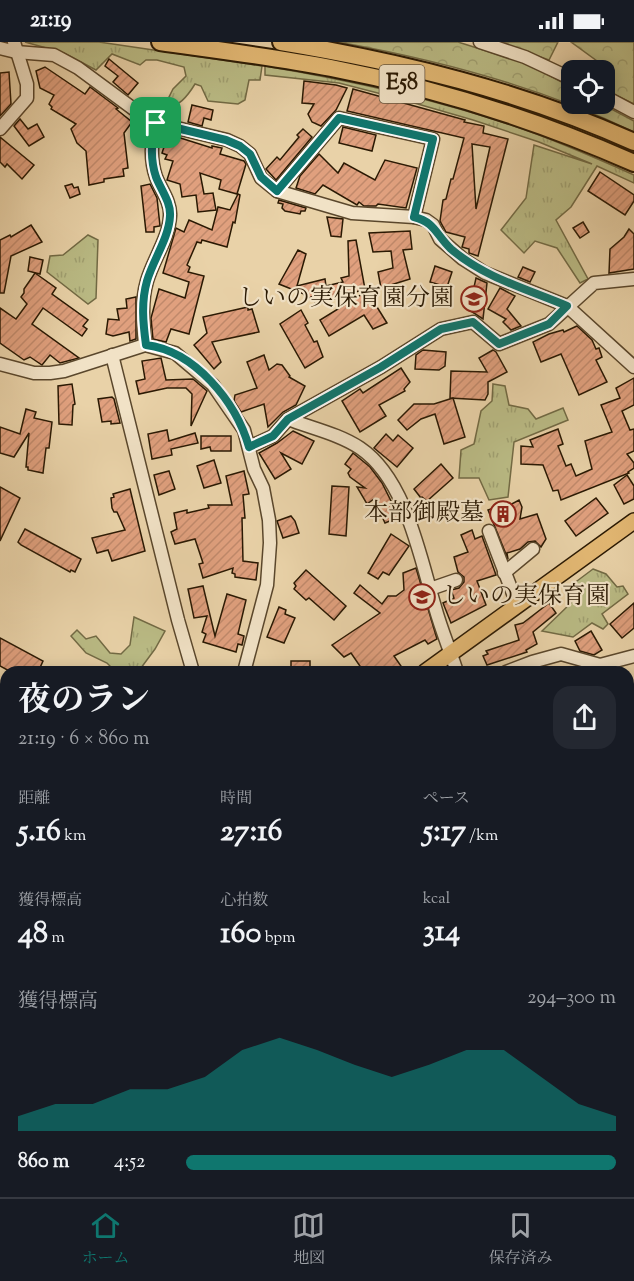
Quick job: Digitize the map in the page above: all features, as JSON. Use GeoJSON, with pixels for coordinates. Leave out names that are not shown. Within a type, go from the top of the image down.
{"type":"FeatureCollection","features":[{"type":"Feature","properties":{"kind":"highway","name":"E58"},"geometry":{"type":"LineString","coordinates":[[160,42],[330,68],[412,86],[519,118],[634,163]]}},
{"type":"Feature","properties":{"kind":"highway","name":"E58"},"geometry":{"type":"LineString","coordinates":[[280,42],[403,65],[473,82],[548,107],[634,142]]}},
{"type":"Feature","properties":{"kind":"main road"},"geometry":{"type":"LineString","coordinates":[[433,666],[634,521]]}},
{"type":"Feature","properties":{"kind":"street"},"geometry":{"type":"LineString","coordinates":[[480,42],[525,57],[561,74]]}},
{"type":"Feature","properties":{"kind":"street"},"geometry":{"type":"LineString","coordinates":[[0,48],[15,46],[54,56],[91,76],[121,100],[156,123],[226,140],[240,146],[250,154],[261,177],[277,191],[352,213],[414,217],[426,220],[433,225],[440,239],[463,259],[485,273],[567,306],[634,367]]}},
{"type":"Feature","properties":{"kind":"street"},"geometry":{"type":"LineString","coordinates":[[0,129],[27,98],[27,84],[15,46]]}},
{"type":"Feature","properties":{"kind":"street"},"geometry":{"type":"LineString","coordinates":[[615,102],[634,111]]}},
{"type":"Feature","properties":{"kind":"street"},"geometry":{"type":"LineString","coordinates":[[277,191],[339,118],[433,139],[414,217]]}},
{"type":"Feature","properties":{"kind":"street"},"geometry":{"type":"LineString","coordinates":[[146,345],[143,302],[147,282],[167,230],[170,215],[168,202],[152,160],[152,138],[156,123]]}},
{"type":"Feature","properties":{"kind":"street"},"geometry":{"type":"LineString","coordinates":[[249,447],[273,436],[288,419],[381,367],[441,329],[473,322],[499,344],[549,324],[594,283],[634,279]]}},
{"type":"Feature","properties":{"kind":"street"},"geometry":{"type":"LineString","coordinates":[[0,364],[34,373],[50,373],[64,371],[146,345],[176,353],[213,385],[244,430],[269,519],[267,585],[246,666]]}},
{"type":"Feature","properties":{"kind":"street"},"geometry":{"type":"LineString","coordinates":[[112,355],[191,666]]}},
{"type":"Feature","properties":{"kind":"street"},"geometry":{"type":"LineString","coordinates":[[288,419],[345,440],[361,449],[382,469],[408,518],[455,666]]}},
{"type":"Feature","properties":{"kind":"street"},"geometry":{"type":"LineString","coordinates":[[489,531],[517,604]]}},
{"type":"Feature","properties":{"kind":"street"},"geometry":{"type":"LineString","coordinates":[[504,573],[533,549]]}},
{"type":"Feature","properties":{"kind":"street"},"geometry":{"type":"LineString","coordinates":[[430,589],[456,580]]}},
{"type":"Feature","properties":{"kind":"street"},"geometry":{"type":"LineString","coordinates":[[522,666],[561,654],[600,665],[634,656]]}},
{"type":"Feature","properties":{"kind":"green space"},"geometry":{"type":"Polygon","coordinates":[[[25,42],[99,42],[262,66],[260,80],[249,80],[245,100],[238,104],[208,101],[201,86],[195,84],[182,101],[163,109],[173,89],[186,76],[184,67],[157,60],[146,60],[140,65],[112,54],[96,70],[64,53],[25,42]]]}},
{"type":"Feature","properties":{"kind":"green space"},"geometry":{"type":"Polygon","coordinates":[[[338,42],[458,42],[528,64],[561,82],[561,100],[489,77],[338,42]]]}},
{"type":"Feature","properties":{"kind":"green space"},"geometry":{"type":"Polygon","coordinates":[[[498,42],[558,42],[549,60],[498,42]]]}},
{"type":"Feature","properties":{"kind":"green space"},"geometry":{"type":"Polygon","coordinates":[[[571,42],[634,42],[634,104],[615,95],[615,60],[596,60],[571,42]]]}},
{"type":"Feature","properties":{"kind":"green space"},"geometry":{"type":"Polygon","coordinates":[[[265,66],[389,91],[481,115],[542,136],[634,175],[634,183],[597,166],[571,207],[556,220],[588,279],[580,283],[557,248],[535,241],[524,253],[501,230],[526,198],[534,145],[592,164],[539,142],[397,98],[339,83],[265,75],[265,66]]]}},
{"type":"Feature","properties":{"kind":"green space"},"geometry":{"type":"Polygon","coordinates":[[[615,111],[634,121],[634,132],[594,114],[615,114],[615,111]]]}},
{"type":"Feature","properties":{"kind":"green space"},"geometry":{"type":"Polygon","coordinates":[[[88,235],[98,240],[96,298],[88,304],[47,272],[50,256],[63,255],[88,235]]]}},
{"type":"Feature","properties":{"kind":"green space"},"geometry":{"type":"Polygon","coordinates":[[[493,384],[505,386],[509,405],[528,409],[536,419],[563,408],[568,420],[514,442],[508,497],[489,500],[479,478],[459,478],[461,450],[474,444],[481,411],[492,401],[493,384]]]}},
{"type":"Feature","properties":{"kind":"green space"},"geometry":{"type":"Polygon","coordinates":[[[593,569],[606,574],[617,587],[623,586],[628,594],[602,614],[608,624],[603,629],[592,623],[573,637],[542,631],[571,603],[569,587],[593,569]]]}},
{"type":"Feature","properties":{"kind":"green space"},"geometry":{"type":"Polygon","coordinates":[[[134,617],[165,631],[142,666],[110,666],[86,653],[71,636],[77,630],[86,639],[96,636],[110,653],[121,654],[130,645],[134,617]]]}},
{"type":"Feature","properties":{"kind":"building"},"geometry":{"type":"Polygon","coordinates":[[[109,59],[138,83],[128,95],[113,82],[118,76],[105,66],[109,59]]]}},
{"type":"Feature","properties":{"kind":"building"},"geometry":{"type":"Polygon","coordinates":[[[45,67],[85,94],[90,87],[132,122],[124,133],[128,168],[123,169],[124,176],[104,179],[104,182],[89,185],[86,151],[77,143],[71,129],[76,124],[51,109],[49,104],[54,95],[40,88],[36,71],[45,67]]]}},
{"type":"Feature","properties":{"kind":"building"},"geometry":{"type":"Polygon","coordinates":[[[9,72],[11,104],[0,116],[0,73],[9,72]]]}},
{"type":"Feature","properties":{"kind":"building"},"geometry":{"type":"Polygon","coordinates":[[[304,81],[347,88],[336,110],[321,126],[312,122],[308,114],[314,104],[302,103],[304,81]]]}},
{"type":"Feature","properties":{"kind":"building"},"geometry":{"type":"Polygon","coordinates":[[[353,89],[484,126],[483,133],[508,139],[478,256],[462,247],[465,237],[446,232],[440,221],[443,200],[446,199],[451,179],[453,179],[464,138],[347,111],[353,89]],[[472,144],[476,209],[490,147],[472,144]]]}},
{"type":"Feature","properties":{"kind":"building"},"geometry":{"type":"Polygon","coordinates":[[[192,105],[213,110],[211,120],[204,118],[202,126],[188,122],[192,105]]]}},
{"type":"Feature","properties":{"kind":"building"},"geometry":{"type":"Polygon","coordinates":[[[20,119],[28,129],[37,124],[44,137],[29,146],[14,126],[20,119]]]}},
{"type":"Feature","properties":{"kind":"building"},"geometry":{"type":"Polygon","coordinates":[[[343,127],[376,135],[372,151],[339,143],[343,127]]]}},
{"type":"Feature","properties":{"kind":"building"},"geometry":{"type":"Polygon","coordinates":[[[303,129],[312,137],[276,180],[266,169],[277,157],[280,160],[303,129]]]}},
{"type":"Feature","properties":{"kind":"building"},"geometry":{"type":"Polygon","coordinates":[[[171,135],[212,148],[212,146],[222,148],[220,154],[244,161],[246,164],[237,194],[219,189],[221,180],[200,173],[204,194],[213,193],[216,210],[198,212],[196,195],[182,197],[180,184],[167,180],[173,161],[165,159],[167,155],[162,153],[171,135]]]}},
{"type":"Feature","properties":{"kind":"building"},"geometry":{"type":"Polygon","coordinates":[[[0,137],[34,165],[22,179],[7,164],[5,167],[0,162],[0,137]]]}},
{"type":"Feature","properties":{"kind":"building"},"geometry":{"type":"Polygon","coordinates":[[[319,154],[338,173],[344,163],[375,180],[385,160],[417,168],[406,208],[378,204],[364,206],[359,202],[357,205],[323,185],[315,194],[296,188],[300,176],[319,154]]]}},
{"type":"Feature","properties":{"kind":"building"},"geometry":{"type":"Polygon","coordinates":[[[600,172],[634,195],[634,201],[625,215],[588,191],[600,172]]]}},
{"type":"Feature","properties":{"kind":"building"},"geometry":{"type":"Polygon","coordinates":[[[72,184],[74,188],[78,187],[80,194],[70,198],[65,186],[72,184]]]}},
{"type":"Feature","properties":{"kind":"building"},"geometry":{"type":"Polygon","coordinates":[[[150,184],[157,198],[160,226],[154,227],[154,232],[146,232],[141,186],[150,184]]]}},
{"type":"Feature","properties":{"kind":"building"},"geometry":{"type":"Polygon","coordinates":[[[238,194],[240,195],[235,223],[233,222],[227,247],[202,240],[201,243],[197,242],[187,265],[190,267],[188,272],[204,276],[189,334],[171,329],[166,342],[153,339],[151,318],[159,289],[185,298],[189,282],[163,273],[176,228],[184,232],[189,220],[212,230],[218,207],[230,210],[238,194]]]}},
{"type":"Feature","properties":{"kind":"building"},"geometry":{"type":"Polygon","coordinates":[[[279,200],[306,208],[305,211],[301,211],[300,214],[285,211],[282,208],[283,204],[278,203],[279,200]]]}},
{"type":"Feature","properties":{"kind":"building"},"geometry":{"type":"Polygon","coordinates":[[[327,217],[343,219],[341,237],[331,236],[327,217]]]}},
{"type":"Feature","properties":{"kind":"building"},"geometry":{"type":"Polygon","coordinates":[[[583,222],[589,232],[580,238],[573,228],[583,222]]]}},
{"type":"Feature","properties":{"kind":"building"},"geometry":{"type":"Polygon","coordinates":[[[31,225],[42,242],[11,256],[4,293],[0,293],[0,240],[10,235],[11,237],[31,225]]]}},
{"type":"Feature","properties":{"kind":"building"},"geometry":{"type":"Polygon","coordinates":[[[629,229],[634,234],[634,269],[609,273],[610,249],[624,237],[629,229]]]}},
{"type":"Feature","properties":{"kind":"building"},"geometry":{"type":"Polygon","coordinates":[[[410,231],[412,249],[403,250],[410,279],[381,288],[378,272],[393,268],[391,251],[373,252],[369,233],[410,231]]]}},
{"type":"Feature","properties":{"kind":"building"},"geometry":{"type":"Polygon","coordinates":[[[356,240],[365,289],[316,305],[314,296],[306,299],[304,294],[279,284],[298,250],[306,254],[297,286],[325,279],[326,286],[343,282],[341,278],[349,276],[348,241],[356,240]]]}},
{"type":"Feature","properties":{"kind":"building"},"geometry":{"type":"Polygon","coordinates":[[[30,257],[43,260],[40,274],[28,271],[30,257]]]}},
{"type":"Feature","properties":{"kind":"building"},"geometry":{"type":"Polygon","coordinates":[[[435,266],[452,272],[447,287],[430,282],[435,266]]]}},
{"type":"Feature","properties":{"kind":"building"},"geometry":{"type":"Polygon","coordinates":[[[523,267],[535,272],[530,282],[518,277],[523,267]]]}},
{"type":"Feature","properties":{"kind":"building"},"geometry":{"type":"Polygon","coordinates":[[[35,273],[56,288],[52,294],[88,320],[83,326],[87,329],[82,336],[43,308],[32,324],[79,358],[60,363],[50,355],[42,365],[30,357],[24,360],[0,343],[0,308],[16,319],[27,304],[21,297],[35,273]]]}},
{"type":"Feature","properties":{"kind":"building"},"geometry":{"type":"Polygon","coordinates":[[[476,278],[487,283],[483,319],[469,310],[476,278]]]}},
{"type":"Feature","properties":{"kind":"building"},"geometry":{"type":"Polygon","coordinates":[[[500,288],[515,296],[507,309],[521,326],[511,330],[503,322],[506,319],[488,309],[500,288]]]}},
{"type":"Feature","properties":{"kind":"building"},"geometry":{"type":"Polygon","coordinates":[[[367,291],[387,323],[373,329],[364,315],[329,336],[320,320],[367,291]]]}},
{"type":"Feature","properties":{"kind":"building"},"geometry":{"type":"Polygon","coordinates":[[[136,297],[136,339],[130,341],[129,332],[113,336],[106,334],[108,319],[119,320],[117,309],[127,308],[126,299],[136,297]]]}},
{"type":"Feature","properties":{"kind":"building"},"geometry":{"type":"Polygon","coordinates":[[[248,307],[248,310],[252,309],[259,332],[212,342],[221,362],[214,369],[194,345],[207,333],[203,317],[248,307]]]}},
{"type":"Feature","properties":{"kind":"building"},"geometry":{"type":"Polygon","coordinates":[[[301,310],[308,323],[305,325],[314,342],[317,341],[323,357],[305,368],[280,324],[301,310]]]}},
{"type":"Feature","properties":{"kind":"building"},"geometry":{"type":"Polygon","coordinates":[[[577,326],[592,340],[596,349],[599,348],[602,357],[596,360],[607,382],[579,395],[561,354],[541,362],[533,342],[549,334],[563,330],[564,332],[577,326]]]}},
{"type":"Feature","properties":{"kind":"building"},"geometry":{"type":"Polygon","coordinates":[[[423,350],[446,352],[445,366],[439,370],[415,369],[416,355],[423,350]]]}},
{"type":"Feature","properties":{"kind":"building"},"geometry":{"type":"Polygon","coordinates":[[[493,350],[507,372],[488,382],[488,394],[485,400],[450,398],[451,371],[487,372],[479,358],[493,350]]]}},
{"type":"Feature","properties":{"kind":"building"},"geometry":{"type":"Polygon","coordinates":[[[264,355],[269,370],[277,364],[282,365],[289,377],[305,386],[296,405],[283,412],[268,427],[264,404],[241,412],[234,401],[235,395],[257,388],[247,362],[264,355]]]}},
{"type":"Feature","properties":{"kind":"building"},"geometry":{"type":"Polygon","coordinates":[[[161,358],[166,380],[193,379],[207,391],[191,426],[192,394],[186,388],[167,388],[139,394],[136,381],[145,379],[142,361],[161,358]]]}},
{"type":"Feature","properties":{"kind":"building"},"geometry":{"type":"Polygon","coordinates":[[[401,368],[410,382],[404,389],[405,391],[379,405],[386,416],[360,432],[342,401],[360,389],[363,393],[401,368]]]}},
{"type":"Feature","properties":{"kind":"building"},"geometry":{"type":"Polygon","coordinates":[[[634,378],[634,405],[622,411],[630,430],[634,429],[634,451],[627,454],[634,463],[634,468],[629,473],[561,500],[558,490],[553,491],[543,465],[521,464],[521,446],[533,447],[530,440],[558,429],[563,444],[558,446],[566,466],[571,464],[576,476],[592,469],[585,441],[612,432],[601,405],[620,398],[616,388],[634,378]]]}},
{"type":"Feature","properties":{"kind":"building"},"geometry":{"type":"Polygon","coordinates":[[[72,384],[75,404],[73,405],[72,425],[59,424],[58,386],[72,384]]]}},
{"type":"Feature","properties":{"kind":"building"},"geometry":{"type":"Polygon","coordinates":[[[112,397],[120,423],[102,422],[98,399],[112,397]]]}},
{"type":"Feature","properties":{"kind":"building"},"geometry":{"type":"Polygon","coordinates":[[[453,398],[465,437],[444,444],[435,414],[421,419],[407,430],[398,420],[414,404],[434,404],[453,398]]]}},
{"type":"Feature","properties":{"kind":"building"},"geometry":{"type":"Polygon","coordinates":[[[26,409],[36,412],[34,418],[52,422],[43,473],[28,470],[26,467],[29,433],[14,457],[0,453],[0,427],[20,434],[26,409]]]}},
{"type":"Feature","properties":{"kind":"building"},"geometry":{"type":"Polygon","coordinates":[[[167,430],[169,441],[195,433],[198,443],[171,449],[172,455],[152,459],[148,434],[167,430]]]}},
{"type":"Feature","properties":{"kind":"building"},"geometry":{"type":"Polygon","coordinates":[[[293,431],[314,441],[302,464],[281,453],[291,469],[275,479],[259,453],[293,431]]]}},
{"type":"Feature","properties":{"kind":"building"},"geometry":{"type":"Polygon","coordinates":[[[386,434],[393,441],[398,435],[413,448],[397,467],[374,448],[386,434]]]}},
{"type":"Feature","properties":{"kind":"building"},"geometry":{"type":"Polygon","coordinates":[[[201,436],[231,436],[231,451],[211,451],[210,447],[201,449],[201,436]]]}},
{"type":"Feature","properties":{"kind":"building"},"geometry":{"type":"Polygon","coordinates":[[[353,453],[370,467],[382,483],[399,517],[385,523],[374,499],[367,504],[357,487],[365,488],[350,477],[348,473],[351,469],[345,464],[353,453]]]}},
{"type":"Feature","properties":{"kind":"building"},"geometry":{"type":"Polygon","coordinates":[[[214,460],[221,483],[204,488],[197,466],[214,460]]]}},
{"type":"Feature","properties":{"kind":"building"},"geometry":{"type":"Polygon","coordinates":[[[441,464],[453,478],[427,501],[421,498],[414,489],[441,464]]]}},
{"type":"Feature","properties":{"kind":"building"},"geometry":{"type":"Polygon","coordinates":[[[169,471],[175,489],[159,495],[154,475],[169,471]]]}},
{"type":"Feature","properties":{"kind":"building"},"geometry":{"type":"Polygon","coordinates":[[[244,471],[249,494],[243,495],[245,518],[242,518],[243,561],[258,563],[256,580],[235,577],[232,573],[233,568],[203,578],[199,564],[203,563],[195,539],[175,544],[171,532],[177,529],[174,513],[187,510],[187,513],[209,508],[208,505],[232,505],[226,476],[244,471]]]}},
{"type":"Feature","properties":{"kind":"building"},"geometry":{"type":"Polygon","coordinates":[[[627,475],[634,486],[634,499],[624,504],[614,485],[627,475]]]}},
{"type":"Feature","properties":{"kind":"building"},"geometry":{"type":"Polygon","coordinates":[[[332,486],[349,487],[346,536],[329,534],[332,486]]]}},
{"type":"Feature","properties":{"kind":"building"},"geometry":{"type":"Polygon","coordinates":[[[0,487],[20,498],[0,541],[0,487]]]}},
{"type":"Feature","properties":{"kind":"building"},"geometry":{"type":"Polygon","coordinates":[[[130,489],[145,551],[112,561],[108,550],[97,553],[92,538],[125,530],[117,512],[114,512],[112,508],[111,498],[114,497],[113,494],[130,489]]]}},
{"type":"Feature","properties":{"kind":"building"},"geometry":{"type":"Polygon","coordinates":[[[596,498],[608,513],[576,536],[565,521],[596,498]]]}},
{"type":"Feature","properties":{"kind":"building"},"geometry":{"type":"Polygon","coordinates":[[[519,500],[522,507],[520,519],[537,514],[546,539],[541,547],[535,541],[528,542],[520,549],[507,553],[508,559],[488,510],[509,503],[510,505],[519,500]]]}},
{"type":"Feature","properties":{"kind":"building"},"geometry":{"type":"Polygon","coordinates":[[[291,516],[299,533],[283,538],[277,521],[291,516]]]}},
{"type":"Feature","properties":{"kind":"building"},"geometry":{"type":"Polygon","coordinates":[[[25,529],[81,559],[75,572],[71,570],[70,572],[21,545],[18,542],[25,529]]]}},
{"type":"Feature","properties":{"kind":"building"},"geometry":{"type":"Polygon","coordinates":[[[472,530],[475,539],[482,536],[496,575],[477,581],[486,605],[451,623],[443,603],[454,598],[451,590],[459,588],[464,582],[464,577],[458,572],[454,557],[468,552],[461,535],[472,530]]]}},
{"type":"Feature","properties":{"kind":"building"},"geometry":{"type":"Polygon","coordinates":[[[391,534],[409,546],[389,575],[383,572],[378,579],[368,573],[391,534]]]}},
{"type":"Feature","properties":{"kind":"building"},"geometry":{"type":"Polygon","coordinates":[[[416,568],[437,639],[428,644],[425,640],[394,656],[401,666],[360,666],[351,653],[344,657],[332,645],[380,613],[354,593],[360,585],[382,604],[388,596],[396,596],[404,590],[403,573],[416,568]]]}},
{"type":"Feature","properties":{"kind":"building"},"geometry":{"type":"Polygon","coordinates":[[[306,570],[346,606],[334,620],[309,598],[306,600],[294,589],[296,586],[294,583],[306,570]]]}},
{"type":"Feature","properties":{"kind":"building"},"geometry":{"type":"Polygon","coordinates":[[[203,586],[215,636],[227,594],[246,600],[238,634],[244,636],[242,645],[238,644],[236,652],[203,642],[206,634],[202,632],[207,616],[194,618],[188,589],[203,586]]]}},
{"type":"Feature","properties":{"kind":"building"},"geometry":{"type":"Polygon","coordinates":[[[549,603],[556,613],[533,632],[537,644],[526,650],[527,652],[487,665],[483,656],[488,654],[486,651],[519,640],[515,625],[523,623],[549,603]]]}},
{"type":"Feature","properties":{"kind":"building"},"geometry":{"type":"Polygon","coordinates":[[[634,603],[634,628],[622,638],[610,624],[634,603]]]}},
{"type":"Feature","properties":{"kind":"building"},"geometry":{"type":"Polygon","coordinates":[[[279,607],[286,610],[285,614],[295,618],[284,643],[267,637],[279,607]]]}},
{"type":"Feature","properties":{"kind":"building"},"geometry":{"type":"Polygon","coordinates":[[[591,631],[602,650],[594,655],[580,651],[575,641],[591,631]]]}},
{"type":"Feature","properties":{"kind":"building"},"geometry":{"type":"Polygon","coordinates":[[[0,638],[43,661],[41,666],[0,666],[0,638]]]}},
{"type":"Feature","properties":{"kind":"building"},"geometry":{"type":"Polygon","coordinates":[[[291,661],[310,661],[310,666],[291,666],[291,661]]]}},
{"type":"Feature","properties":{"kind":"place","name":"しいの実保育園分園"},"geometry":{"type":"Point","coordinates":[474,299]}},
{"type":"Feature","properties":{"kind":"place","name":"本部御殿墓"},"geometry":{"type":"Point","coordinates":[503,514]}},
{"type":"Feature","properties":{"kind":"place","name":"しいの実保育園"},"geometry":{"type":"Point","coordinates":[422,597]}},
{"type":"Feature","properties":{"kind":"route"},"geometry":{"type":"LineString","coordinates":[[339,118],[433,139],[414,217],[426,220],[433,225],[440,239],[463,259],[485,273],[567,306],[549,324],[499,344],[473,322],[441,329],[381,367],[288,419],[273,436],[249,447],[244,430],[213,385],[176,353],[146,345],[143,302],[147,282],[167,230],[170,215],[168,202],[152,160],[152,138],[156,123],[226,140],[240,146],[250,154],[261,177],[277,191],[339,118]]}}]}
